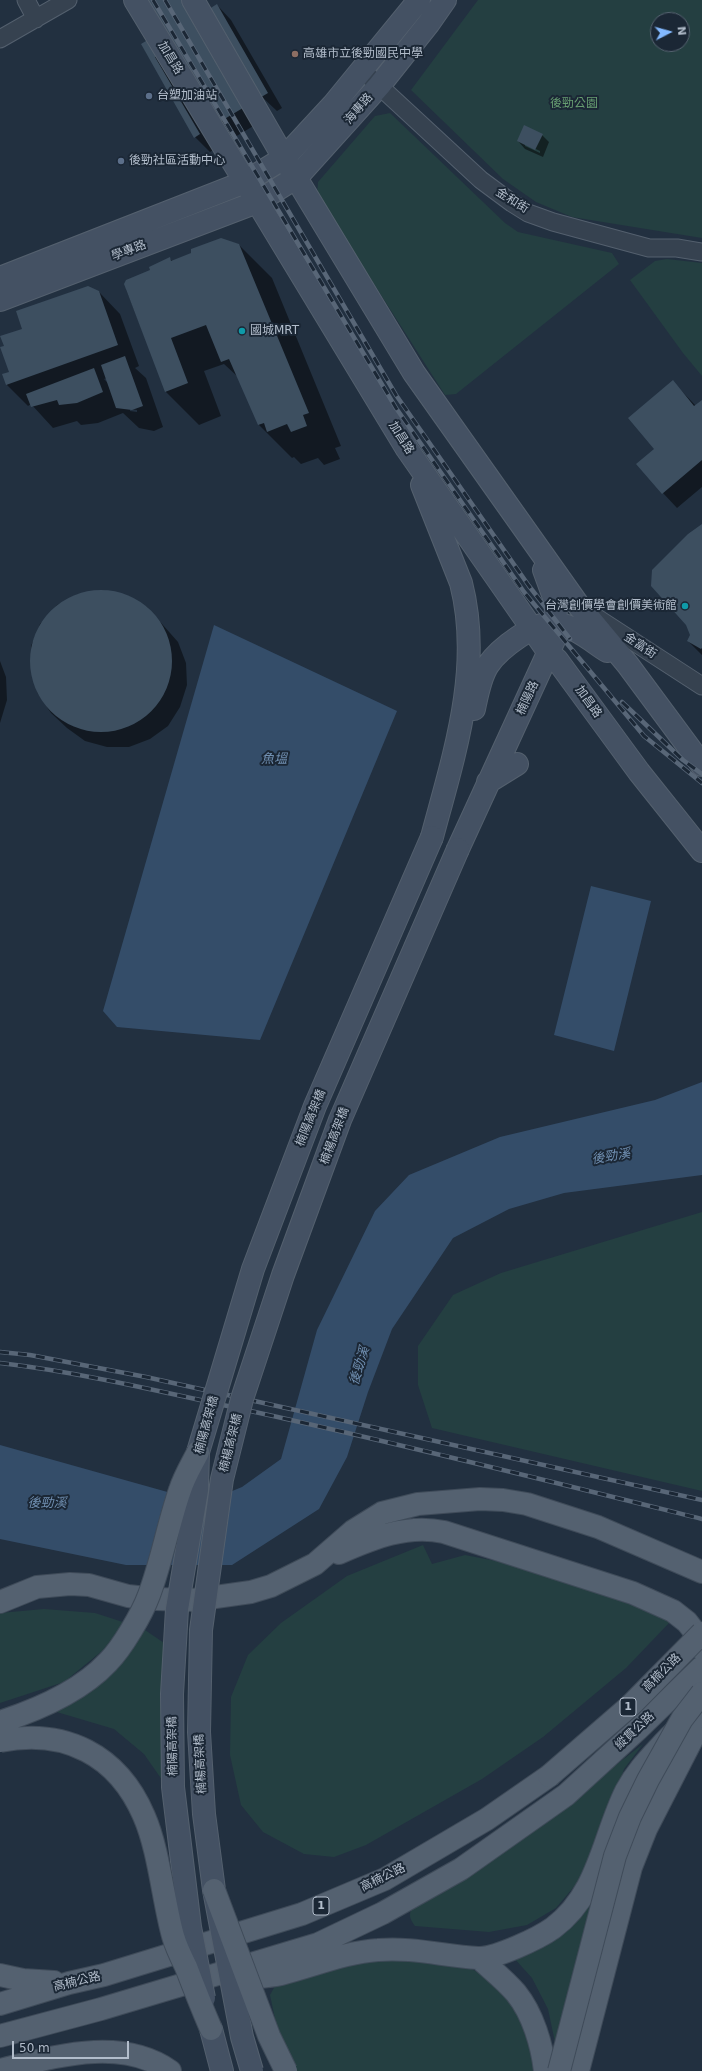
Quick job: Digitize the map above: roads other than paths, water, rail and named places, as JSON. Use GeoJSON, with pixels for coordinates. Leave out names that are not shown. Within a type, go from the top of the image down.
{"type":"FeatureCollection","features":[{"type":"Feature","properties":{"kind":"main road"},"geometry":{"type":"LineString","coordinates":[[0,1722],[21,1715],[63,1694],[87,1680],[109,1662],[132,1629],[144,1606],[166,1543],[180,1490],[198,1452]]}},
{"type":"Feature","properties":{"kind":"main road"},"geometry":{"type":"LineString","coordinates":[[315,1564],[353,1532],[382,1514],[418,1504],[480,1499],[502,1500],[527,1504],[598,1528],[702,1572]]}},
{"type":"Feature","properties":{"kind":"main road"},"geometry":{"type":"LineString","coordinates":[[0,1602],[37,1587],[70,1584],[89,1585],[128,1596],[155,1599],[194,1600],[228,1596],[251,1592],[270,1586],[315,1564],[385,1534],[427,1529],[444,1532],[633,1593],[673,1611],[682,1618],[697,1634],[702,1649]]}},
{"type":"Feature","properties":{"kind":"main road","name":"高楠公路"},"geometry":{"type":"LineString","coordinates":[[0,2004],[69,1983],[104,1975],[302,1914],[384,1879],[487,1820],[550,1776],[631,1705],[702,1633]]}},
{"type":"Feature","properties":{"kind":"main road","name":"縱貫公路"},"geometry":{"type":"LineString","coordinates":[[184,1985],[318,1944],[383,1913],[461,1869],[566,1794],[637,1730],[702,1667]]}},
{"type":"Feature","properties":{"kind":"main road"},"geometry":{"type":"LineString","coordinates":[[559,2071],[615,1856],[630,1817],[648,1780],[682,1719],[702,1693]]}},
{"type":"Feature","properties":{"kind":"main road"},"geometry":{"type":"LineString","coordinates":[[184,1985],[280,1974],[348,1955],[378,1950],[420,1950],[480,1959],[521,1946],[536,1939],[554,1927],[567,1914],[581,1897],[592,1879],[602,1857],[618,1810],[633,1779],[679,1728],[702,1715]]}},
{"type":"Feature","properties":{"kind":"main road"},"geometry":{"type":"LineString","coordinates":[[578,2071],[631,1868],[646,1829],[702,1720]]}},
{"type":"Feature","properties":{"kind":"main road"},"geometry":{"type":"LineString","coordinates":[[0,1741],[34,1737],[50,1738],[86,1749],[116,1773],[134,1795],[147,1823],[174,1938],[210,2029]]}},
{"type":"Feature","properties":{"kind":"main road"},"geometry":{"type":"LineString","coordinates":[[214,1890],[269,2036],[286,2071]]}},
{"type":"Feature","properties":{"kind":"main road"},"geometry":{"type":"LineString","coordinates":[[480,1959],[516,1993],[528,2011],[534,2026],[545,2071]]}},
{"type":"Feature","properties":{"kind":"main road"},"geometry":{"type":"LineString","coordinates":[[0,1975],[23,1980],[69,1983]]}},
{"type":"Feature","properties":{"kind":"main road","name":"1"},"geometry":{"type":"LineString","coordinates":[[0,2036],[101,2010],[184,1985]]}},
{"type":"Feature","properties":{"kind":"main road"},"geometry":{"type":"LineString","coordinates":[[0,2070],[58,2056],[94,2052],[115,2052],[158,2062],[170,2071]]}},
{"type":"Feature","properties":{"kind":"street"},"geometry":{"type":"LineString","coordinates":[[26,0],[36,18]]}},
{"type":"Feature","properties":{"kind":"street"},"geometry":{"type":"LineString","coordinates":[[0,39],[68,0]]}},
{"type":"Feature","properties":{"kind":"street","name":"加昌路"},"geometry":{"type":"LineString","coordinates":[[135,0],[407,449],[549,653],[557,660],[639,772],[702,851]]}},
{"type":"Feature","properties":{"kind":"street"},"geometry":{"type":"LineString","coordinates":[[193,0],[284,158],[297,177],[414,373],[532,542],[579,606],[628,665],[702,765]]}},
{"type":"Feature","properties":{"kind":"street","name":"海專路"},"geometry":{"type":"LineString","coordinates":[[245,182],[284,158],[362,70],[419,0]]}},
{"type":"Feature","properties":{"kind":"street","name":"海專路"},"geometry":{"type":"LineString","coordinates":[[257,202],[297,177],[379,86],[429,23],[445,0]]}},
{"type":"Feature","properties":{"kind":"street","name":"金和街"},"geometry":{"type":"LineString","coordinates":[[362,70],[480,180],[528,213],[600,236],[649,248],[677,248],[702,252]]}},
{"type":"Feature","properties":{"kind":"street","name":"學專路"},"geometry":{"type":"LineString","coordinates":[[1,289],[245,182]]}},
{"type":"Feature","properties":{"kind":"street","name":"學專路"},"geometry":{"type":"LineString","coordinates":[[1,289],[257,202]]}},
{"type":"Feature","properties":{"kind":"street"},"geometry":{"type":"LineString","coordinates":[[407,449],[456,567],[465,600],[469,629],[467,677],[457,744],[432,837]]}},
{"type":"Feature","properties":{"kind":"street","name":"楠陽路"},"geometry":{"type":"LineString","coordinates":[[458,850],[555,638],[557,623],[554,597],[532,542]]}},
{"type":"Feature","properties":{"kind":"street","name":"金富街"},"geometry":{"type":"LineString","coordinates":[[579,606],[702,686]]}},
{"type":"Feature","properties":{"kind":"street"},"geometry":{"type":"LineString","coordinates":[[432,837],[461,763],[478,690],[488,666],[508,645],[533,629],[544,624],[557,623],[585,636],[628,665]]}},
{"type":"Feature","properties":{"kind":"street"},"geometry":{"type":"LineString","coordinates":[[488,782],[517,764]]}},
{"type":"Feature","properties":{"kind":"street","name":"楠陽高架橋"},"geometry":{"type":"LineString","coordinates":[[222,2071],[210,2029],[190,1927],[173,1787],[172,1694],[176,1609],[197,1490],[198,1452],[253,1269],[315,1106],[432,837]]}},
{"type":"Feature","properties":{"kind":"street","name":"楠楊高架橋"},"geometry":{"type":"LineString","coordinates":[[252,2071],[242,2037],[214,1890],[204,1814],[199,1732],[201,1630],[222,1479],[242,1399],[283,1275],[340,1120],[458,850]]}},
{"type":"Feature","properties":{"kind":"water","name":"魚塭"},"geometry":{"type":"Polygon","coordinates":[[[214,625],[397,711],[260,1040],[117,1027],[103,1011],[214,625]]]}},
{"type":"Feature","properties":{"kind":"water"},"geometry":{"type":"Polygon","coordinates":[[[591,886],[651,901],[614,1051],[554,1035],[591,886]]]}},
{"type":"Feature","properties":{"kind":"water","name":"後勁溪"},"geometry":{"type":"Polygon","coordinates":[[[702,1082],[702,1175],[564,1193],[509,1209],[453,1238],[392,1329],[368,1392],[347,1457],[319,1509],[232,1565],[126,1565],[0,1539],[0,1445],[171,1493],[208,1501],[242,1487],[281,1459],[317,1330],[375,1211],[409,1175],[500,1137],[655,1100],[702,1082]]]}},
{"type":"Feature","properties":{"kind":"railway"},"geometry":{"type":"LineString","coordinates":[[153,0],[396,408],[524,592],[644,736],[702,783]]}},
{"type":"Feature","properties":{"kind":"railway"},"geometry":{"type":"LineString","coordinates":[[165,0],[396,395],[529,586],[570,639]]}},
{"type":"Feature","properties":{"kind":"railway"},"geometry":{"type":"LineString","coordinates":[[622,702],[683,760],[702,774]]}},
{"type":"Feature","properties":{"kind":"railway"},"geometry":{"type":"LineString","coordinates":[[0,1352],[30,1355],[146,1377],[702,1500]]}},
{"type":"Feature","properties":{"kind":"railway"},"geometry":{"type":"LineString","coordinates":[[0,1363],[96,1378],[255,1412],[702,1519]]}},
{"type":"Feature","properties":{"kind":"place","name":"高雄市立後勁國民中學"},"geometry":{"type":"Point","coordinates":[295,54]}},
{"type":"Feature","properties":{"kind":"place","name":"台塑加油站"},"geometry":{"type":"Point","coordinates":[149,96]}},
{"type":"Feature","properties":{"kind":"place","name":"後勁社區活動中心"},"geometry":{"type":"Point","coordinates":[121,161]}},
{"type":"Feature","properties":{"kind":"place","name":"國城MRT"},"geometry":{"type":"Point","coordinates":[242,331]}},
{"type":"Feature","properties":{"kind":"place","name":"台灣創價學會創價美術館"},"geometry":{"type":"Point","coordinates":[685,606]}},
{"type":"Feature","properties":{"kind":"park label","name":"後勁公園"},"geometry":{"type":"Point","coordinates":[574,104]}}]}
